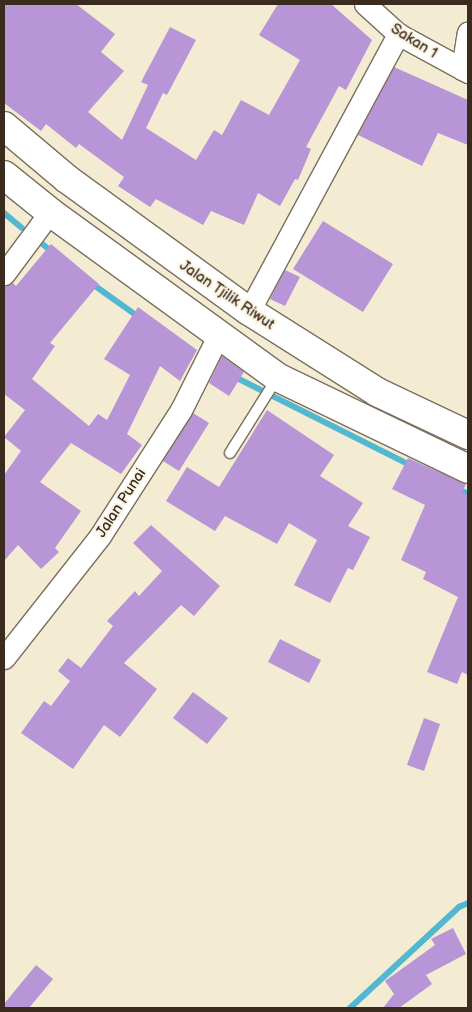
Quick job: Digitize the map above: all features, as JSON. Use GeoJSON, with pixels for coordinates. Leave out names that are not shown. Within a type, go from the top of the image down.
{"type":"FeatureCollection","features":[{"type":"Feature","properties":{"kind":"highway","name":"Jalan Tjilik Riwut"},"geometry":{"type":"LineString","coordinates":[[4,126],[66,179],[249,311],[377,392],[468,436]]}},
{"type":"Feature","properties":{"kind":"highway"},"geometry":{"type":"LineString","coordinates":[[4,175],[50,212],[218,336],[277,377],[468,469]]}},
{"type":"Feature","properties":{"kind":"street","name":"Sakan 1"},"geometry":{"type":"LineString","coordinates":[[365,4],[398,34],[465,70]]}},
{"type":"Feature","properties":{"kind":"street"},"geometry":{"type":"LineString","coordinates":[[465,70],[468,32]]}},
{"type":"Feature","properties":{"kind":"street"},"geometry":{"type":"LineString","coordinates":[[249,311],[398,34]]}},
{"type":"Feature","properties":{"kind":"street"},"geometry":{"type":"LineString","coordinates":[[4,274],[50,212]]}},
{"type":"Feature","properties":{"kind":"street","name":"Jalan Punai"},"geometry":{"type":"LineString","coordinates":[[4,658],[100,536],[181,410],[218,336]]}},
{"type":"Feature","properties":{"kind":"lane"},"geometry":{"type":"LineString","coordinates":[[230,453],[277,377]]}},
{"type":"Feature","properties":{"kind":"building"},"geometry":{"type":"Polygon","coordinates":[[[4,4],[76,4],[115,34],[101,52],[124,71],[88,112],[122,140],[148,85],[141,82],[170,27],[196,40],[167,95],[163,93],[146,128],[196,160],[214,130],[222,135],[241,100],[269,115],[300,60],[259,35],[278,4],[331,4],[372,40],[346,90],[339,86],[306,147],[311,149],[298,180],[295,179],[280,206],[258,193],[244,225],[211,211],[203,225],[156,199],[150,207],[118,186],[124,177],[79,144],[76,148],[46,124],[41,131],[4,103],[4,4]]]}},
{"type":"Feature","properties":{"kind":"building"},"geometry":{"type":"Polygon","coordinates":[[[394,67],[468,100],[468,145],[438,133],[422,166],[358,135],[394,67]]]}},
{"type":"Feature","properties":{"kind":"building"},"geometry":{"type":"Polygon","coordinates":[[[323,221],[393,264],[363,312],[293,269],[323,221]]]}},
{"type":"Feature","properties":{"kind":"building"},"geometry":{"type":"Polygon","coordinates":[[[51,244],[99,284],[50,343],[55,346],[32,379],[89,426],[98,414],[107,420],[130,375],[104,359],[138,307],[197,350],[180,381],[160,366],[127,434],[142,445],[121,474],[71,443],[40,482],[81,511],[55,548],[59,552],[41,569],[18,545],[4,561],[4,475],[21,451],[4,437],[25,410],[4,394],[4,286],[13,283],[16,286],[51,244]]]}},
{"type":"Feature","properties":{"kind":"building"},"geometry":{"type":"Polygon","coordinates":[[[285,270],[300,277],[285,306],[270,299],[285,270]]]}},
{"type":"Feature","properties":{"kind":"building"},"geometry":{"type":"Polygon","coordinates":[[[222,356],[244,372],[229,396],[209,383],[222,356]]]}},
{"type":"Feature","properties":{"kind":"building"},"geometry":{"type":"Polygon","coordinates":[[[267,410],[334,455],[320,476],[363,503],[348,526],[370,537],[353,570],[348,568],[330,603],[294,585],[317,540],[289,523],[277,544],[225,516],[215,531],[166,501],[187,467],[219,487],[267,410]]]}},
{"type":"Feature","properties":{"kind":"building"},"geometry":{"type":"Polygon","coordinates":[[[193,413],[209,423],[179,471],[163,461],[193,413]]]}},
{"type":"Feature","properties":{"kind":"building"},"geometry":{"type":"Polygon","coordinates":[[[408,458],[466,484],[462,492],[468,495],[468,675],[462,672],[457,684],[427,672],[458,597],[423,579],[426,572],[401,560],[425,505],[392,489],[408,458]]]}},
{"type":"Feature","properties":{"kind":"building"},"geometry":{"type":"Polygon","coordinates":[[[151,525],[220,586],[194,616],[181,605],[124,663],[157,689],[120,737],[104,725],[73,769],[21,733],[44,701],[51,706],[70,681],[58,671],[68,658],[81,668],[113,626],[107,621],[135,591],[139,596],[162,571],[133,543],[151,525]]]}},
{"type":"Feature","properties":{"kind":"building"},"geometry":{"type":"Polygon","coordinates":[[[280,639],[321,660],[309,683],[268,662],[280,639]]]}},
{"type":"Feature","properties":{"kind":"building"},"geometry":{"type":"Polygon","coordinates":[[[193,692],[228,718],[207,744],[173,718],[193,692]]]}},
{"type":"Feature","properties":{"kind":"building"},"geometry":{"type":"Polygon","coordinates":[[[424,718],[440,724],[424,771],[407,765],[424,718]]]}},
{"type":"Feature","properties":{"kind":"building"},"geometry":{"type":"Polygon","coordinates":[[[453,928],[466,954],[426,975],[432,984],[399,1008],[383,1008],[394,994],[385,981],[435,945],[431,939],[453,928]]]}},
{"type":"Feature","properties":{"kind":"building"},"geometry":{"type":"Polygon","coordinates":[[[36,965],[53,979],[29,1008],[4,1008],[4,1004],[36,965]]]}},
{"type":"Feature","properties":{"kind":"waterway"},"geometry":{"type":"LineString","coordinates":[[4,213],[22,228]]}},
{"type":"Feature","properties":{"kind":"waterway"},"geometry":{"type":"LineString","coordinates":[[41,243],[54,253]]}},
{"type":"Feature","properties":{"kind":"waterway"},"geometry":{"type":"LineString","coordinates":[[91,283],[140,318]]}},
{"type":"Feature","properties":{"kind":"waterway"},"geometry":{"type":"LineString","coordinates":[[233,376],[412,466]]}},
{"type":"Feature","properties":{"kind":"waterway"},"geometry":{"type":"LineString","coordinates":[[457,488],[468,494]]}},
{"type":"Feature","properties":{"kind":"waterway"},"geometry":{"type":"LineString","coordinates":[[350,1008],[459,907],[468,903]]}}]}
